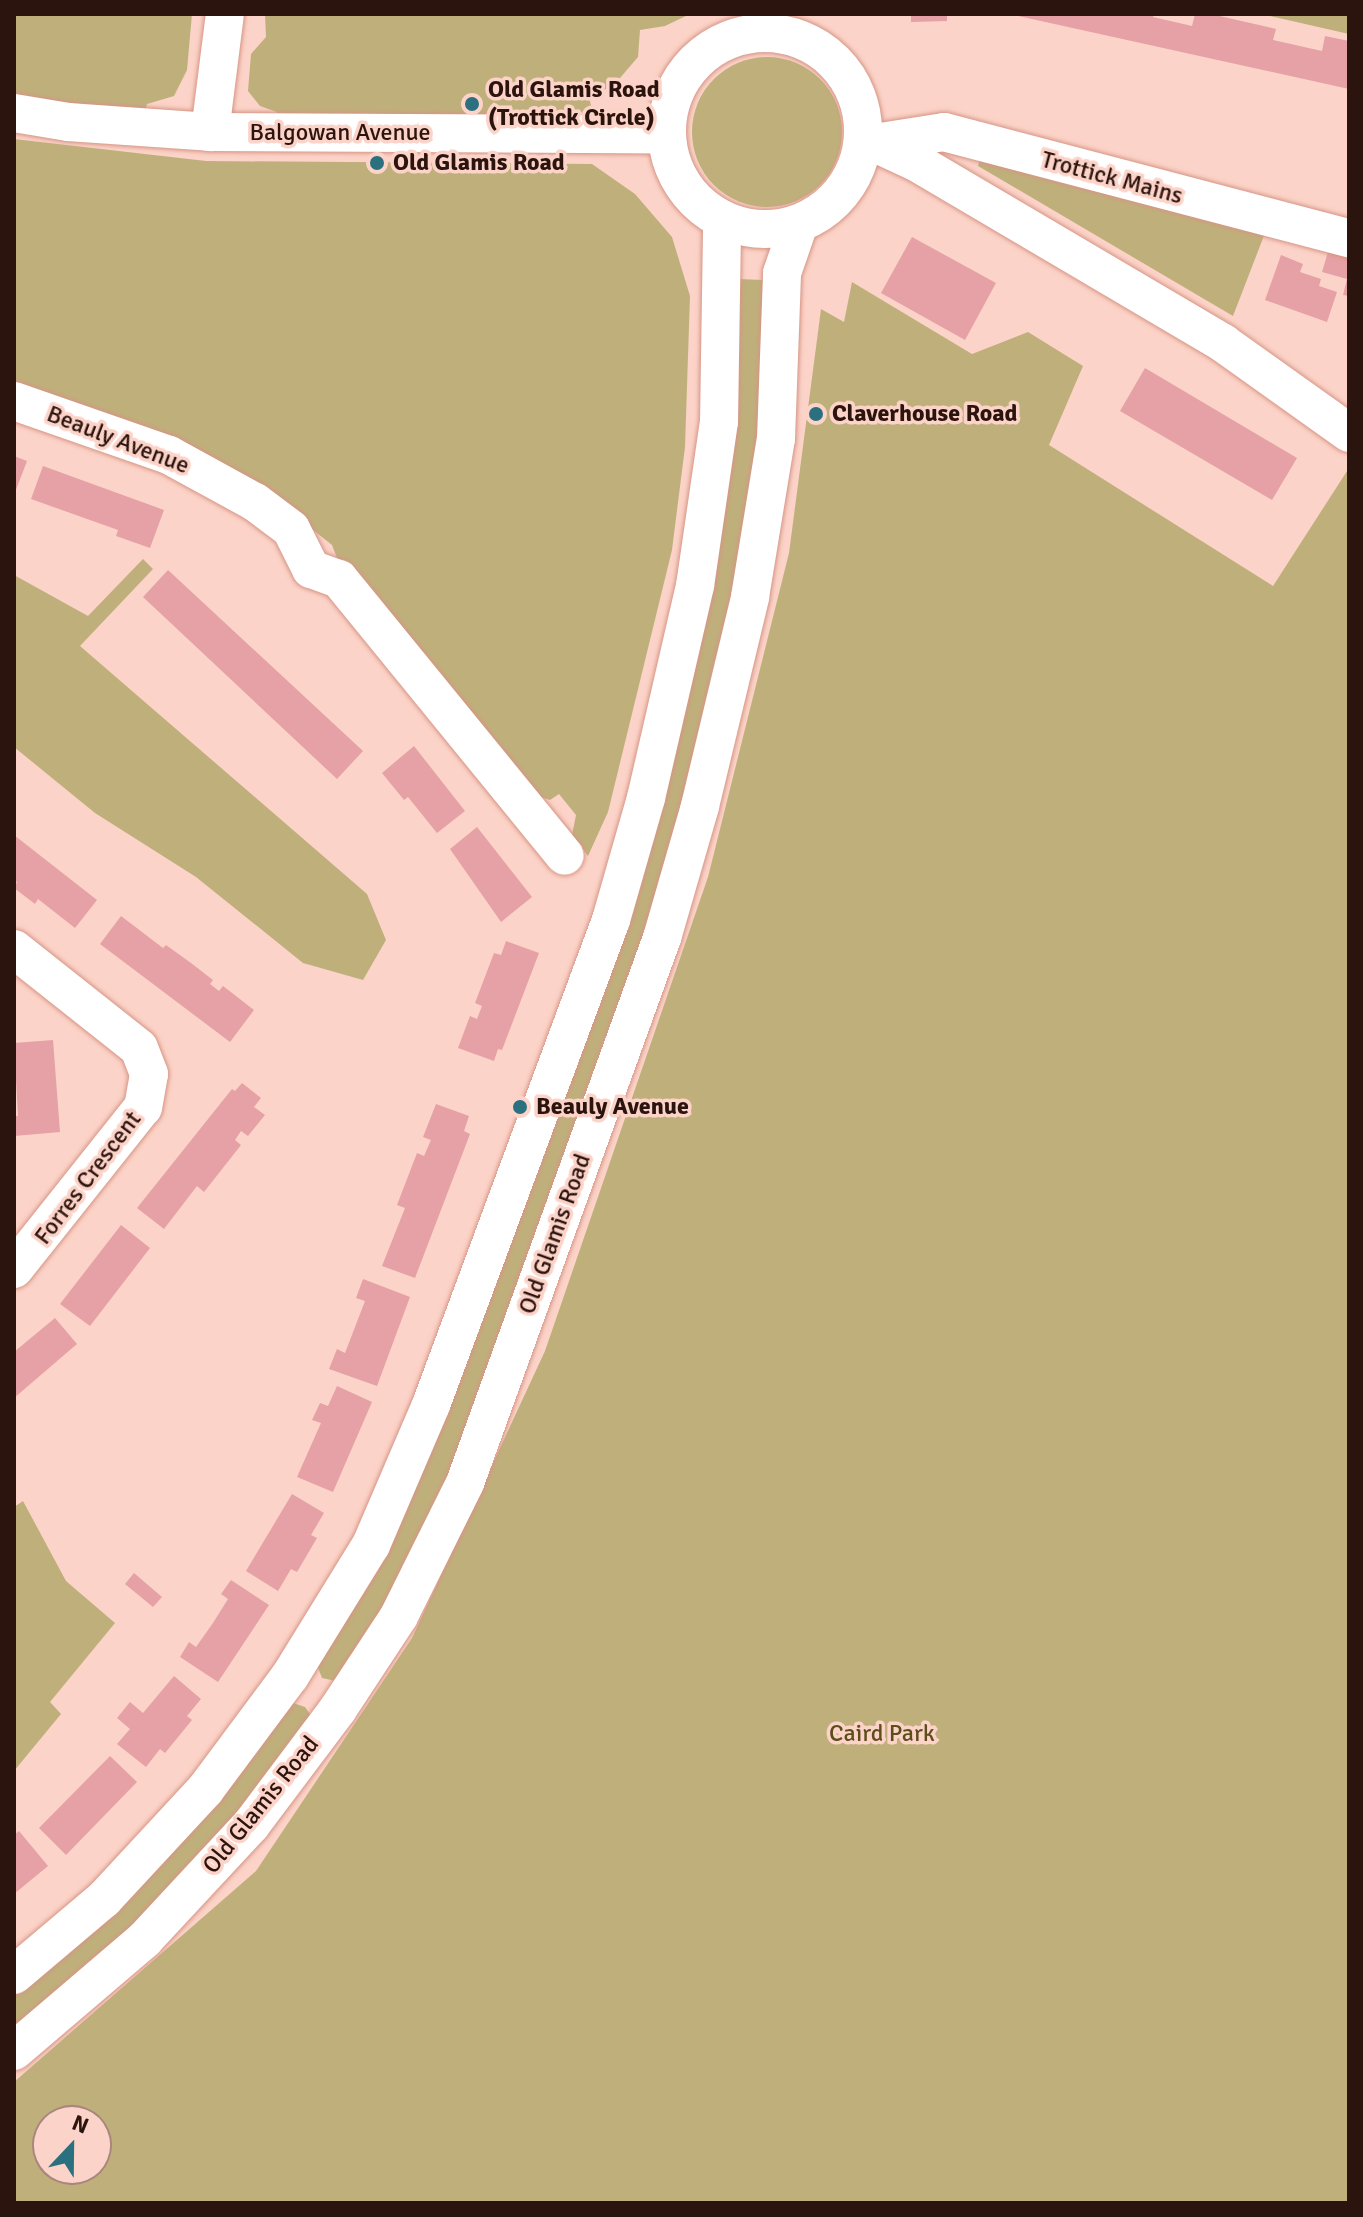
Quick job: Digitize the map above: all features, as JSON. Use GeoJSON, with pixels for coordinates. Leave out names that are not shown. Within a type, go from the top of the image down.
{"type":"FeatureCollection","features":[{"type":"Feature","properties":{"kind":"street"},"geometry":{"type":"LineString","coordinates":[[210,132],[225,14]]}},
{"type":"Feature","properties":{"kind":"street"},"geometry":{"type":"LineString","coordinates":[[785,24],[841,68],[857,94],[869,141],[844,191],[824,210],[799,224],[761,230],[722,220],[695,201],[674,170],[666,134],[671,100],[687,70],[713,47],[745,34],[785,24]]}},
{"type":"Feature","properties":{"kind":"street","name":"Balgowan Avenue"},"geometry":{"type":"LineString","coordinates":[[14,113],[68,122],[210,132],[666,134]]}},
{"type":"Feature","properties":{"kind":"street","name":"Trottick Mains"},"geometry":{"type":"LineString","coordinates":[[869,141],[944,132],[1349,238]]}},
{"type":"Feature","properties":{"kind":"street"},"geometry":{"type":"LineString","coordinates":[[869,141],[916,162],[1223,343],[1349,433]]}},
{"type":"Feature","properties":{"kind":"street"},"geometry":{"type":"LineString","coordinates":[[14,1975],[104,1899],[155,1845],[205,1790],[290,1676],[371,1545],[431,1405],[611,920],[646,798],[695,586],[719,422],[722,220]]}},
{"type":"Feature","properties":{"kind":"street","name":"Old Glamis Road"},"geometry":{"type":"LineString","coordinates":[[14,2051],[145,1939],[251,1825],[338,1709],[399,1616],[465,1483],[662,938],[700,806],[750,597],[776,439],[782,273],[799,224]]}},
{"type":"Feature","properties":{"kind":"street","name":"Beauly Avenue"},"geometry":{"type":"LineString","coordinates":[[14,401],[169,455],[255,502],[291,529],[311,569],[339,579],[558,831]]}},
{"type":"Feature","properties":{"kind":"street","name":"Forres Crescent"},"geometry":{"type":"LineString","coordinates":[[14,949],[139,1048],[149,1074],[143,1107],[14,1269]]}},
{"type":"Feature","properties":{"kind":"street"},"geometry":{"type":"LineString","coordinates":[[290,1676],[338,1709]]}},
{"type":"Feature","properties":{"kind":"green space"},"geometry":{"type":"Polygon","coordinates":[[[14,14],[192,14],[187,70],[174,96],[147,104],[145,112],[14,96],[14,14]]]}},
{"type":"Feature","properties":{"kind":"green space"},"geometry":{"type":"Polygon","coordinates":[[[265,14],[690,14],[665,26],[640,30],[638,57],[614,85],[589,97],[593,114],[277,120],[277,112],[260,106],[248,91],[251,54],[266,37],[265,14]]]}},
{"type":"Feature","properties":{"kind":"green space"},"geometry":{"type":"Polygon","coordinates":[[[1261,14],[1349,14],[1349,34],[1261,14]]]}},
{"type":"Feature","properties":{"kind":"green space"},"geometry":{"type":"Polygon","coordinates":[[[767,57],[796,62],[820,79],[837,103],[842,132],[837,161],[820,185],[796,202],[767,207],[738,202],[714,185],[697,161],[692,132],[697,103],[714,79],[738,62],[767,57]]]}},
{"type":"Feature","properties":{"kind":"green space"},"geometry":{"type":"Polygon","coordinates":[[[14,139],[206,161],[592,164],[635,194],[672,237],[690,296],[685,447],[672,550],[608,812],[588,856],[572,835],[576,815],[559,794],[550,800],[538,796],[340,566],[332,545],[263,490],[14,388],[14,139]]]}},
{"type":"Feature","properties":{"kind":"green space"},"geometry":{"type":"Polygon","coordinates":[[[981,154],[1265,233],[1233,316],[978,166],[981,154]]]}},
{"type":"Feature","properties":{"kind":"green space"},"geometry":{"type":"Polygon","coordinates":[[[738,279],[763,280],[760,435],[733,590],[668,870],[448,1479],[383,1610],[336,1681],[322,1678],[317,1665],[628,925],[738,279]]]}},
{"type":"Feature","properties":{"kind":"green space","name":"Caird Park"},"geometry":{"type":"Polygon","coordinates":[[[852,282],[972,354],[1028,332],[1083,366],[1049,445],[1273,586],[1349,468],[1349,2203],[14,2203],[14,2082],[256,1871],[412,1638],[545,1351],[708,877],[789,553],[821,309],[844,322],[852,282]]]}},
{"type":"Feature","properties":{"kind":"green space"},"geometry":{"type":"Polygon","coordinates":[[[143,559],[153,569],[80,646],[367,894],[386,940],[363,980],[303,963],[196,877],[95,813],[14,747],[14,575],[88,616],[143,559]]]}},
{"type":"Feature","properties":{"kind":"green space"},"geometry":{"type":"Polygon","coordinates":[[[23,1501],[66,1581],[115,1623],[50,1702],[61,1714],[14,1771],[14,1507],[23,1501]]]}},
{"type":"Feature","properties":{"kind":"green space"},"geometry":{"type":"Polygon","coordinates":[[[293,1703],[305,1707],[312,1717],[238,1817],[134,1927],[14,2030],[14,1994],[117,1909],[293,1703]]]}},
{"type":"Feature","properties":{"kind":"building"},"geometry":{"type":"Polygon","coordinates":[[[911,14],[947,14],[947,21],[911,22],[911,14]]]}},
{"type":"Feature","properties":{"kind":"building"},"geometry":{"type":"Polygon","coordinates":[[[1009,14],[1154,14],[1153,17],[1192,26],[1195,14],[1211,14],[1276,29],[1273,40],[1322,51],[1325,36],[1349,41],[1349,89],[1009,14]]]}},
{"type":"Feature","properties":{"kind":"building"},"geometry":{"type":"Polygon","coordinates":[[[912,237],[996,283],[965,340],[881,293],[912,237]]]}},
{"type":"Feature","properties":{"kind":"building"},"geometry":{"type":"Polygon","coordinates":[[[1330,245],[1349,250],[1349,296],[1343,295],[1347,279],[1322,272],[1330,245]]]}},
{"type":"Feature","properties":{"kind":"building"},"geometry":{"type":"Polygon","coordinates":[[[1281,255],[1303,264],[1300,272],[1321,279],[1319,286],[1337,292],[1327,322],[1265,300],[1281,255]]]}},
{"type":"Feature","properties":{"kind":"building"},"geometry":{"type":"Polygon","coordinates":[[[1145,368],[1297,458],[1272,500],[1120,411],[1145,368]]]}},
{"type":"Feature","properties":{"kind":"building"},"geometry":{"type":"Polygon","coordinates":[[[14,456],[27,461],[14,495],[14,456]]]}},
{"type":"Feature","properties":{"kind":"building"},"geometry":{"type":"Polygon","coordinates":[[[43,466],[164,510],[150,548],[116,536],[118,530],[31,499],[43,466]]]}},
{"type":"Feature","properties":{"kind":"building"},"geometry":{"type":"Polygon","coordinates":[[[168,570],[363,751],[337,779],[143,597],[168,570]]]}},
{"type":"Feature","properties":{"kind":"building"},"geometry":{"type":"Polygon","coordinates":[[[414,746],[465,811],[437,833],[408,797],[404,800],[382,773],[414,746]]]}},
{"type":"Feature","properties":{"kind":"building"},"geometry":{"type":"Polygon","coordinates":[[[477,827],[532,897],[501,922],[450,849],[477,827]]]}},
{"type":"Feature","properties":{"kind":"building"},"geometry":{"type":"Polygon","coordinates":[[[14,835],[97,900],[75,928],[38,899],[35,904],[14,888],[17,882],[14,880],[14,835]]]}},
{"type":"Feature","properties":{"kind":"building"},"geometry":{"type":"Polygon","coordinates":[[[121,916],[163,948],[166,945],[191,963],[213,980],[210,984],[219,991],[223,986],[254,1010],[230,1042],[100,944],[121,916]]]}},
{"type":"Feature","properties":{"kind":"building"},"geometry":{"type":"Polygon","coordinates":[[[506,941],[539,953],[502,1050],[498,1049],[494,1061],[458,1048],[470,1016],[477,1019],[482,1006],[475,1003],[494,953],[501,955],[506,941]]]}},
{"type":"Feature","properties":{"kind":"building"},"geometry":{"type":"Polygon","coordinates":[[[53,1040],[60,1132],[14,1136],[14,1116],[18,1116],[14,1043],[53,1040]]]}},
{"type":"Feature","properties":{"kind":"building"},"geometry":{"type":"Polygon","coordinates":[[[242,1083],[261,1098],[254,1107],[265,1115],[248,1136],[241,1131],[235,1140],[241,1145],[204,1192],[197,1186],[164,1229],[137,1208],[232,1089],[235,1091],[242,1083]]]}},
{"type":"Feature","properties":{"kind":"building"},"geometry":{"type":"Polygon","coordinates":[[[436,1104],[469,1116],[464,1131],[470,1134],[415,1278],[382,1266],[405,1208],[397,1205],[417,1153],[424,1156],[431,1140],[423,1137],[436,1104]]]}},
{"type":"Feature","properties":{"kind":"building"},"geometry":{"type":"Polygon","coordinates":[[[121,1225],[150,1248],[90,1326],[60,1304],[121,1225]]]}},
{"type":"Feature","properties":{"kind":"building"},"geometry":{"type":"Polygon","coordinates":[[[363,1279],[410,1297],[377,1386],[329,1369],[337,1349],[345,1353],[365,1301],[356,1298],[363,1279]]]}},
{"type":"Feature","properties":{"kind":"building"},"geometry":{"type":"Polygon","coordinates":[[[55,1318],[77,1344],[14,1398],[14,1352],[55,1318]]]}},
{"type":"Feature","properties":{"kind":"building"},"geometry":{"type":"Polygon","coordinates":[[[337,1386],[372,1402],[333,1492],[297,1477],[321,1423],[312,1420],[320,1403],[328,1406],[337,1386]]]}},
{"type":"Feature","properties":{"kind":"building"},"geometry":{"type":"Polygon","coordinates":[[[292,1494],[324,1513],[311,1535],[317,1538],[297,1572],[291,1569],[278,1591],[246,1571],[292,1494]]]}},
{"type":"Feature","properties":{"kind":"building"},"geometry":{"type":"Polygon","coordinates":[[[134,1573],[162,1597],[153,1607],[125,1584],[134,1573]]]}},
{"type":"Feature","properties":{"kind":"building"},"geometry":{"type":"Polygon","coordinates":[[[231,1580],[269,1605],[218,1682],[180,1657],[189,1642],[196,1647],[213,1623],[228,1599],[221,1594],[231,1580]]]}},
{"type":"Feature","properties":{"kind":"building"},"geometry":{"type":"Polygon","coordinates":[[[174,1676],[201,1699],[187,1716],[192,1720],[165,1753],[160,1749],[146,1767],[117,1744],[130,1729],[117,1718],[130,1702],[143,1713],[174,1676]]]}},
{"type":"Feature","properties":{"kind":"building"},"geometry":{"type":"Polygon","coordinates":[[[110,1756],[137,1782],[66,1855],[39,1828],[110,1756]]]}},
{"type":"Feature","properties":{"kind":"building"},"geometry":{"type":"Polygon","coordinates":[[[19,1831],[48,1866],[14,1894],[14,1835],[19,1831]]]}},
{"type":"Feature","properties":{"kind":"place","name":"Old Glamis Road (Trottick Circle)"},"geometry":{"type":"Point","coordinates":[472,104]}},
{"type":"Feature","properties":{"kind":"place","name":"Old Glamis Road"},"geometry":{"type":"Point","coordinates":[377,163]}},
{"type":"Feature","properties":{"kind":"place","name":"Claverhouse Road"},"geometry":{"type":"Point","coordinates":[816,414]}},
{"type":"Feature","properties":{"kind":"place","name":"Beauly Avenue"},"geometry":{"type":"Point","coordinates":[520,1107]}}]}
